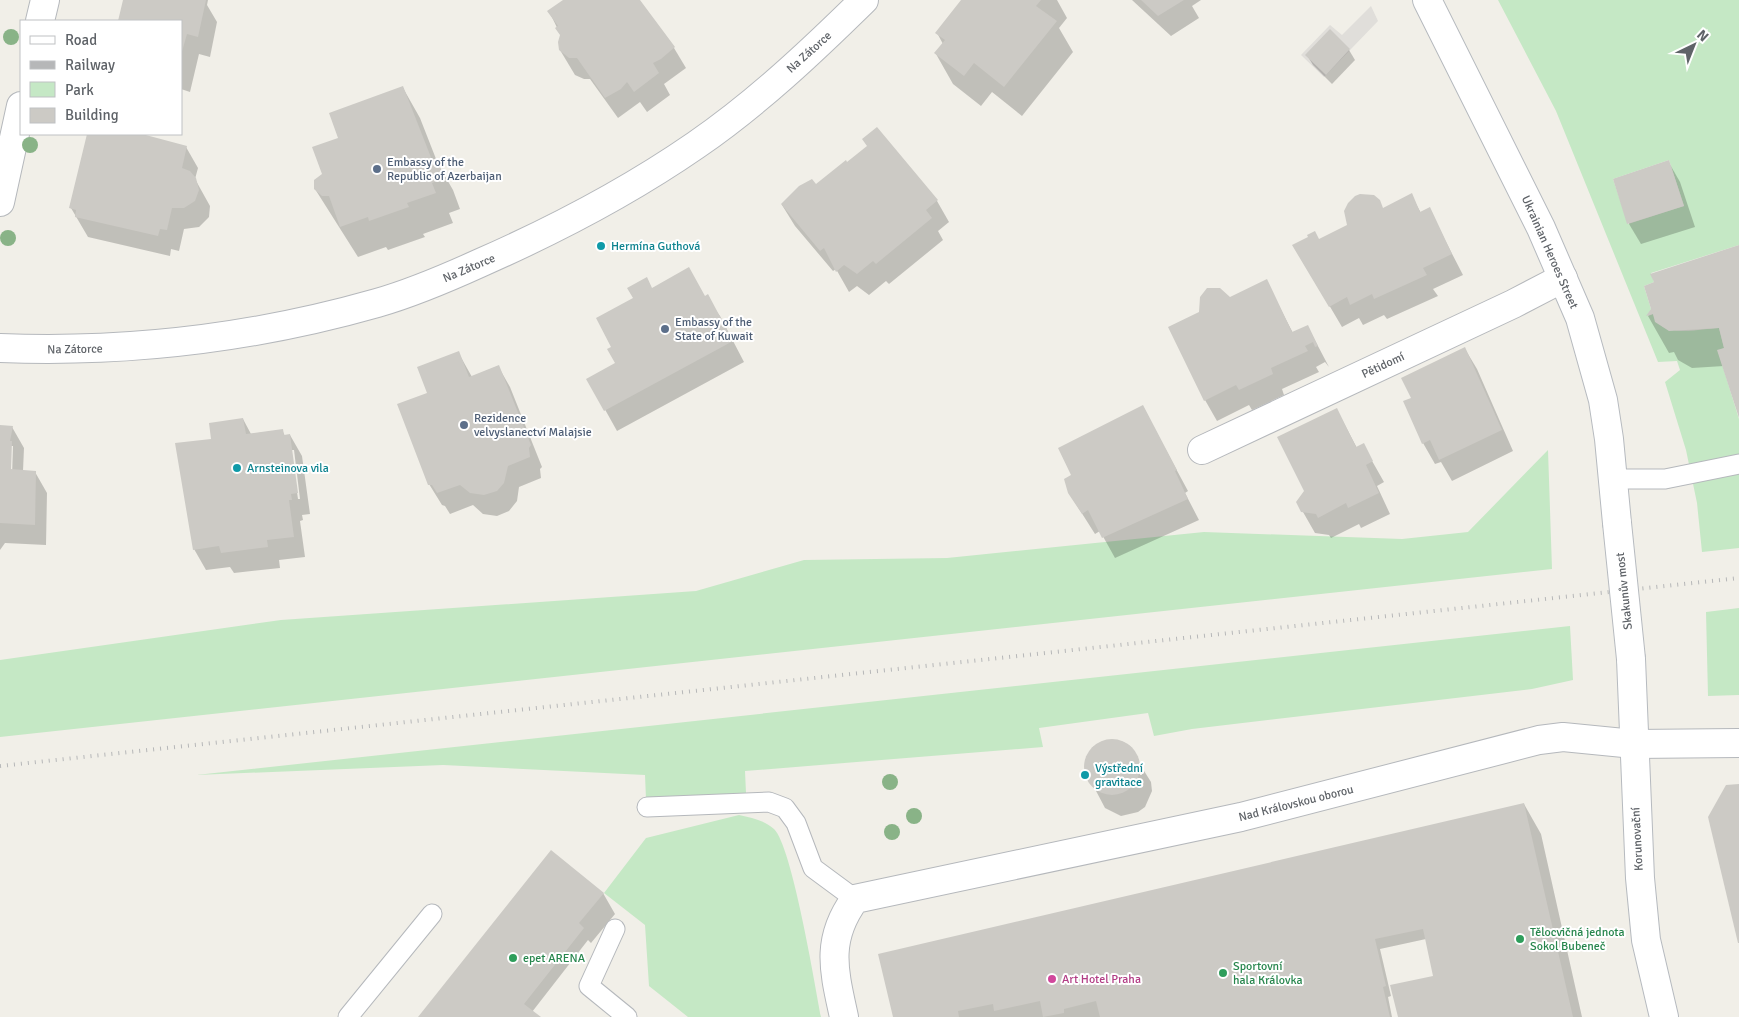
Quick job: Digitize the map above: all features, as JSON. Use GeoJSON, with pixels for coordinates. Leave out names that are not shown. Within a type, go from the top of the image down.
{"type":"FeatureCollection","features":[{"type":"Feature","properties":{"kind":"street"},"geometry":{"type":"LineString","coordinates":[[40,20],[45,0]]}},
{"type":"Feature","properties":{"kind":"street","name":"Na Zátorce"},"geometry":{"type":"LineString","coordinates":[[0,348],[62,350],[144,347],[298,324],[379,303],[455,274],[525,243],[591,210],[696,145],[762,94],[864,0]]}},
{"type":"Feature","properties":{"kind":"street","name":"Ukrainian Heroes Street"},"geometry":{"type":"LineString","coordinates":[[1427,0],[1541,228],[1563,278],[1593,359],[1603,400],[1617,523]]}},
{"type":"Feature","properties":{"kind":"street"},"geometry":{"type":"LineString","coordinates":[[0,202],[20,111]]}},
{"type":"Feature","properties":{"kind":"street","name":"Pětidomí"},"geometry":{"type":"LineString","coordinates":[[1202,450],[1513,304],[1563,278]]}},
{"type":"Feature","properties":{"kind":"street","name":"Skakunův most"},"geometry":{"type":"LineString","coordinates":[[1617,523],[1631,659]]}},
{"type":"Feature","properties":{"kind":"street","name":"Korunovační"},"geometry":{"type":"LineString","coordinates":[[1631,659],[1636,827],[1646,940],[1664,1017]]}},
{"type":"Feature","properties":{"kind":"street","name":"Nad Královskou oborou"},"geometry":{"type":"LineString","coordinates":[[855,899],[1241,817],[1539,740],[1563,737],[1634,744],[1739,743]]}},
{"type":"Feature","properties":{"kind":"street"},"geometry":{"type":"LineString","coordinates":[[844,1017],[834,971],[833,950],[845,913],[855,899]]}},
{"type":"Feature","properties":{"kind":"lane"},"geometry":{"type":"LineString","coordinates":[[1613,479],[1665,479],[1739,464]]}},
{"type":"Feature","properties":{"kind":"lane"},"geometry":{"type":"LineString","coordinates":[[647,807],[769,802],[785,808],[796,823],[813,868],[855,899]]}},
{"type":"Feature","properties":{"kind":"lane"},"geometry":{"type":"LineString","coordinates":[[348,1017],[432,914]]}},
{"type":"Feature","properties":{"kind":"lane"},"geometry":{"type":"LineString","coordinates":[[615,928],[589,986],[627,1017]]}},
{"type":"Feature","properties":{"kind":"shaded area"},"geometry":{"type":"Polygon","coordinates":[[[1371,6],[1378,21],[1324,77],[1301,55],[1330,25],[1342,35],[1371,6]]]}},
{"type":"Feature","properties":{"kind":"green space"},"geometry":{"type":"Polygon","coordinates":[[[1498,0],[1739,0],[1739,245],[1651,273],[1654,282],[1644,286],[1651,309],[1648,316],[1653,314],[1657,322],[1664,327],[1681,331],[1719,328],[1724,348],[1718,351],[1739,419],[1739,548],[1702,552],[1697,503],[1686,450],[1665,382],[1680,370],[1677,361],[1658,362],[1556,111],[1498,0]],[[1669,160],[1613,179],[1628,224],[1684,206],[1669,160]]]}},
{"type":"Feature","properties":{"kind":"green space"},"geometry":{"type":"Polygon","coordinates":[[[1548,450],[1552,569],[0,737],[0,660],[281,620],[696,591],[804,560],[947,558],[1204,532],[1402,539],[1468,532],[1548,450]]]}},
{"type":"Feature","properties":{"kind":"green space"},"geometry":{"type":"Polygon","coordinates":[[[1739,608],[1739,695],[1708,696],[1706,612],[1739,608]]]}},
{"type":"Feature","properties":{"kind":"green space"},"geometry":{"type":"Polygon","coordinates":[[[1570,626],[1573,680],[1532,689],[1192,729],[1154,736],[1148,713],[1039,728],[1043,747],[745,771],[746,793],[646,799],[645,775],[443,765],[196,775],[1570,626]]]}},
{"type":"Feature","properties":{"kind":"green space"},"geometry":{"type":"Polygon","coordinates":[[[739,815],[766,823],[774,829],[781,841],[802,917],[821,1017],[688,1017],[649,986],[645,925],[604,893],[646,838],[739,815]]]}},
{"type":"Feature","properties":{"kind":"building"},"geometry":{"type":"Polygon","coordinates":[[[123,0],[206,0],[198,37],[187,34],[182,52],[182,20],[118,20],[123,0]]]}},
{"type":"Feature","properties":{"kind":"building"},"geometry":{"type":"Polygon","coordinates":[[[563,0],[640,0],[675,47],[653,63],[659,73],[634,92],[627,82],[621,89],[605,98],[577,58],[569,58],[559,50],[558,42],[560,35],[555,28],[558,26],[547,11],[563,0]]]}},
{"type":"Feature","properties":{"kind":"building"},"geometry":{"type":"Polygon","coordinates":[[[961,0],[1041,0],[1036,6],[1057,21],[1004,87],[974,63],[964,76],[934,53],[945,40],[935,33],[961,0]]]}},
{"type":"Feature","properties":{"kind":"building"},"geometry":{"type":"Polygon","coordinates":[[[1141,0],[1184,0],[1158,16],[1141,0]]]}},
{"type":"Feature","properties":{"kind":"building"},"geometry":{"type":"Polygon","coordinates":[[[1330,29],[1350,49],[1326,75],[1305,55],[1330,29]]]}},
{"type":"Feature","properties":{"kind":"building"},"geometry":{"type":"Polygon","coordinates":[[[403,86],[432,160],[437,159],[444,178],[432,183],[436,193],[407,203],[409,207],[369,221],[368,217],[340,227],[329,196],[322,196],[314,189],[314,180],[322,174],[312,147],[338,138],[329,113],[403,86]]]}},
{"type":"Feature","properties":{"kind":"building"},"geometry":{"type":"Polygon","coordinates":[[[877,127],[938,200],[926,210],[932,218],[876,264],[873,261],[857,274],[844,265],[836,272],[824,248],[820,251],[781,204],[799,186],[812,179],[816,184],[867,146],[862,139],[877,127]]]}},
{"type":"Feature","properties":{"kind":"building"},"geometry":{"type":"Polygon","coordinates":[[[87,135],[146,135],[187,146],[182,168],[190,171],[196,178],[199,190],[195,201],[184,208],[172,208],[167,230],[160,229],[158,236],[75,217],[76,210],[69,208],[87,135]]]}},
{"type":"Feature","properties":{"kind":"building"},"geometry":{"type":"Polygon","coordinates":[[[1669,160],[1684,206],[1627,224],[1613,179],[1669,160]]]}},
{"type":"Feature","properties":{"kind":"building"},"geometry":{"type":"Polygon","coordinates":[[[1412,193],[1420,212],[1430,207],[1452,254],[1423,268],[1427,275],[1374,299],[1372,294],[1350,305],[1347,297],[1329,307],[1292,245],[1315,231],[1319,239],[1347,225],[1344,211],[1348,203],[1355,196],[1360,194],[1374,195],[1380,200],[1383,208],[1412,193]]]}},
{"type":"Feature","properties":{"kind":"building"},"geometry":{"type":"Polygon","coordinates":[[[1739,245],[1739,418],[1717,350],[1724,348],[1719,328],[1669,331],[1655,322],[1653,314],[1646,316],[1651,309],[1644,286],[1654,282],[1650,274],[1739,245]]]}},
{"type":"Feature","properties":{"kind":"building","name":"Embassy of the State of Kuwait"},"geometry":{"type":"Polygon","coordinates":[[[689,267],[705,296],[708,294],[733,341],[604,411],[586,379],[615,363],[607,349],[611,347],[596,318],[633,298],[627,288],[647,277],[652,288],[689,267]]]}},
{"type":"Feature","properties":{"kind":"building"},"geometry":{"type":"Polygon","coordinates":[[[1267,279],[1292,332],[1308,325],[1318,346],[1315,347],[1313,342],[1305,346],[1308,351],[1271,368],[1273,374],[1239,390],[1236,385],[1204,401],[1168,327],[1199,312],[1200,297],[1207,288],[1220,288],[1230,297],[1267,279]]]}},
{"type":"Feature","properties":{"kind":"building"},"geometry":{"type":"Polygon","coordinates":[[[1465,347],[1502,430],[1439,460],[1430,440],[1422,444],[1403,401],[1411,398],[1401,378],[1465,347]]]}},
{"type":"Feature","properties":{"kind":"building","name":"Rezidence velvyslanectví Malajsie"},"geometry":{"type":"Polygon","coordinates":[[[459,351],[469,377],[499,365],[531,445],[529,448],[530,457],[508,466],[504,483],[497,491],[484,495],[470,493],[460,485],[437,493],[432,485],[428,485],[397,404],[427,393],[417,367],[459,351]]]}},
{"type":"Feature","properties":{"kind":"building"},"geometry":{"type":"Polygon","coordinates":[[[1143,405],[1177,470],[1175,471],[1188,499],[1102,538],[1088,510],[1082,514],[1068,493],[1064,479],[1071,475],[1058,448],[1143,405]]]}},
{"type":"Feature","properties":{"kind":"building"},"geometry":{"type":"Polygon","coordinates":[[[1337,408],[1356,447],[1364,443],[1373,461],[1366,465],[1379,493],[1348,508],[1346,503],[1318,518],[1316,514],[1301,512],[1296,502],[1304,491],[1277,437],[1337,408]]]}},
{"type":"Feature","properties":{"kind":"building","name":"Arnsteinova vila"},"geometry":{"type":"Polygon","coordinates":[[[243,418],[246,434],[283,429],[284,435],[290,434],[298,493],[291,494],[292,500],[289,500],[294,537],[267,540],[268,547],[221,553],[219,546],[193,550],[175,443],[211,439],[209,423],[243,418]]]}},
{"type":"Feature","properties":{"kind":"building"},"geometry":{"type":"Polygon","coordinates":[[[0,425],[13,426],[10,441],[12,441],[11,469],[36,471],[35,525],[0,523],[0,425]]]}},
{"type":"Feature","properties":{"kind":"building"},"geometry":{"type":"Polygon","coordinates":[[[1107,739],[1117,739],[1132,747],[1138,756],[1140,767],[1138,778],[1132,787],[1117,795],[1107,795],[1096,790],[1089,783],[1084,772],[1084,762],[1089,751],[1096,744],[1107,739]]]}},
{"type":"Feature","properties":{"kind":"building"},"geometry":{"type":"Polygon","coordinates":[[[1739,784],[1738,943],[1708,817],[1726,785],[1739,784]]]}},
{"type":"Feature","properties":{"kind":"building"},"geometry":{"type":"Polygon","coordinates":[[[1524,803],[1573,1017],[1398,1017],[1390,985],[1433,976],[1423,929],[1375,939],[1386,986],[1383,987],[1390,1017],[1100,1017],[1096,1001],[1064,1009],[1064,1013],[1043,1017],[1040,1001],[994,1011],[993,1004],[958,1011],[959,1017],[893,1017],[878,954],[1524,803]]]}},
{"type":"Feature","properties":{"kind":"building","name":"epet ARENA"},"geometry":{"type":"Polygon","coordinates":[[[551,850],[604,893],[579,923],[584,928],[524,1004],[541,1017],[418,1017],[551,850]]]}},
{"type":"Feature","properties":{"kind":"railway"},"geometry":{"type":"LineString","coordinates":[[0,766],[1739,578]]}},
{"type":"Feature","properties":{"kind":"place","name":"Embassy of the Republic of Azerbaijan"},"geometry":{"type":"Point","coordinates":[377,169]}},
{"type":"Feature","properties":{"kind":"place","name":"Hermína Guthová"},"geometry":{"type":"Point","coordinates":[601,246]}},
{"type":"Feature","properties":{"kind":"place","name":"Embassy of the State of Kuwait"},"geometry":{"type":"Point","coordinates":[665,329]}},
{"type":"Feature","properties":{"kind":"place","name":"Rezidence velvyslanectví Malajsie"},"geometry":{"type":"Point","coordinates":[464,425]}},
{"type":"Feature","properties":{"kind":"place","name":"Arnsteinova vila"},"geometry":{"type":"Point","coordinates":[237,468]}},
{"type":"Feature","properties":{"kind":"place","name":"Výstřední gravitace"},"geometry":{"type":"Point","coordinates":[1085,775]}},
{"type":"Feature","properties":{"kind":"place","name":"Tělocvičná jednota Sokol Bubeneč"},"geometry":{"type":"Point","coordinates":[1520,939]}},
{"type":"Feature","properties":{"kind":"place","name":"epet ARENA"},"geometry":{"type":"Point","coordinates":[513,958]}},
{"type":"Feature","properties":{"kind":"place","name":"Sportovní hala Královka"},"geometry":{"type":"Point","coordinates":[1223,973]}},
{"type":"Feature","properties":{"kind":"place","name":"Art Hotel Praha"},"geometry":{"type":"Point","coordinates":[1052,979]}}]}
